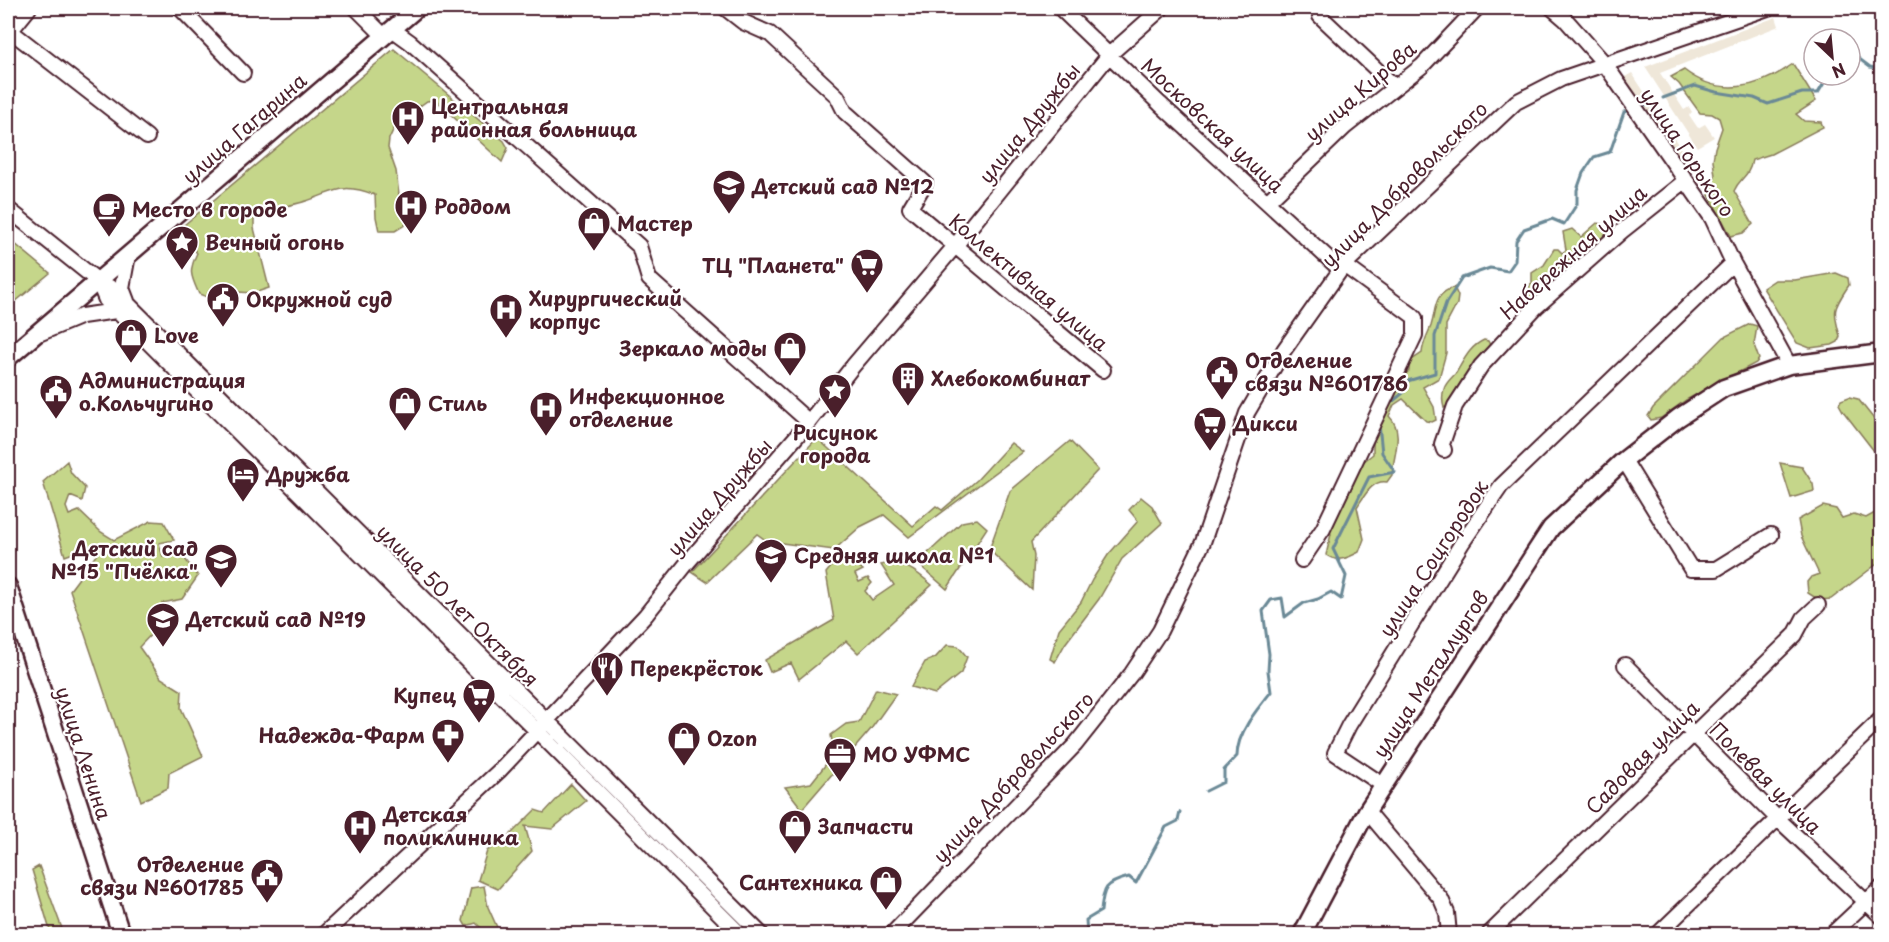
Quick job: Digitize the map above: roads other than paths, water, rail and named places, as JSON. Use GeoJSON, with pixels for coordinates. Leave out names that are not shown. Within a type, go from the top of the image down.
{"type":"FeatureCollection","features":[{"type":"Feature","properties":{"kind":"main road","name":"улица Гагарина"},"geometry":{"type":"LineString","coordinates":[[8,358],[417,8]]}},
{"type":"Feature","properties":{"kind":"main road","name":"улица Металлургов"},"geometry":{"type":"LineString","coordinates":[[1302,934],[1366,811],[1551,528],[1624,460],[1678,418],[1724,388],[1789,365],[1881,353]]}},
{"type":"Feature","properties":{"kind":"main road","name":"улица Ленина"},"geometry":{"type":"LineString","coordinates":[[8,585],[122,934]]}},
{"type":"Feature","properties":{"kind":"street"},"geometry":{"type":"LineString","coordinates":[[29,8],[8,31],[147,137]]}},
{"type":"Feature","properties":{"kind":"street"},"geometry":{"type":"LineString","coordinates":[[180,8],[243,73]]}},
{"type":"Feature","properties":{"kind":"street"},"geometry":{"type":"LineString","coordinates":[[356,8],[388,33],[410,42],[639,246],[649,279],[809,422]]}},
{"type":"Feature","properties":{"kind":"street","name":"Коллективная улица"},"geometry":{"type":"LineString","coordinates":[[725,8],[743,22],[770,34],[837,96],[846,112],[925,183],[910,208],[1102,370]]}},
{"type":"Feature","properties":{"kind":"street","name":"Московская улица"},"geometry":{"type":"LineString","coordinates":[[1060,8],[1160,104],[1342,268],[1415,318],[1415,335],[1323,529],[1302,560]]}},
{"type":"Feature","properties":{"kind":"street","name":"улица Дружбы"},"geometry":{"type":"LineString","coordinates":[[324,934],[499,771],[548,722],[645,616],[955,246],[1110,54],[1162,8]]}},
{"type":"Feature","properties":{"kind":"street","name":"улица Кирова"},"geometry":{"type":"LineString","coordinates":[[1267,202],[1345,127],[1422,66],[1477,8]]}},
{"type":"Feature","properties":{"kind":"street","name":"улица Горького"},"geometry":{"type":"LineString","coordinates":[[1552,8],[1566,20],[1604,63],[1712,218],[1733,263],[1789,365]]}},
{"type":"Feature","properties":{"kind":"street","name":"улица Добровольского"},"geometry":{"type":"LineString","coordinates":[[892,934],[1075,745],[1138,665],[1160,631],[1203,542],[1247,412],[1284,350],[1342,268],[1516,102],[1561,79],[1768,8]]}},
{"type":"Feature","properties":{"kind":"street"},"geometry":{"type":"LineString","coordinates":[[1320,16],[1395,87]]}},
{"type":"Feature","properties":{"kind":"street","name":"Набережная улица"},"geometry":{"type":"LineString","coordinates":[[1444,450],[1442,444],[1455,406],[1481,366],[1536,307],[1622,231],[1685,181]]}},
{"type":"Feature","properties":{"kind":"street"},"geometry":{"type":"LineString","coordinates":[[8,210],[98,281]]}},
{"type":"Feature","properties":{"kind":"street"},"geometry":{"type":"LineString","coordinates":[[34,336],[82,316],[122,307],[122,288],[128,255]]}},
{"type":"Feature","properties":{"kind":"street","name":"улица Соцгородок"},"geometry":{"type":"LineString","coordinates":[[1383,784],[1335,753],[1349,725],[1462,543],[1501,486],[1733,263]]}},
{"type":"Feature","properties":{"kind":"street","name":"улица 50 лет Октября"},"geometry":{"type":"LineString","coordinates":[[98,281],[106,300],[122,307],[548,722],[761,934]]}},
{"type":"Feature","properties":{"kind":"street","name":"улица 50 лет Октября"},"geometry":{"type":"LineString","coordinates":[[122,307],[538,732],[740,934]]}},
{"type":"Feature","properties":{"kind":"street"},"geometry":{"type":"LineString","coordinates":[[1624,460],[1691,569],[1716,569],[1771,535]]}},
{"type":"Feature","properties":{"kind":"street","name":"Садовая улица"},"geometry":{"type":"LineString","coordinates":[[1489,934],[1795,635],[1804,618],[1818,605]]}},
{"type":"Feature","properties":{"kind":"street","name":"Полевая улица"},"geometry":{"type":"LineString","coordinates":[[1625,665],[1777,818],[1881,917]]}},
{"type":"Feature","properties":{"kind":"street"},"geometry":{"type":"LineString","coordinates":[[1658,934],[1881,718]]}},
{"type":"Feature","properties":{"kind":"street"},"geometry":{"type":"LineString","coordinates":[[1366,811],[1441,899],[1447,913],[1449,934]]}},
{"type":"Feature","properties":{"kind":"street"},"geometry":{"type":"LineString","coordinates":[[1832,934],[1881,887]]}},
{"type":"Feature","properties":{"kind":"waterway"},"geometry":{"type":"LineString","coordinates":[[1862,61],[1870,67],[1882,69]]}},
{"type":"Feature","properties":{"kind":"waterway"},"geometry":{"type":"LineString","coordinates":[[1663,98],[1695,86],[1754,98],[1768,104],[1802,93],[1818,93],[1822,87]]}},
{"type":"Feature","properties":{"kind":"waterway"},"geometry":{"type":"LineString","coordinates":[[1639,107],[1649,103]]}},
{"type":"Feature","properties":{"kind":"waterway"},"geometry":{"type":"LineString","coordinates":[[1387,406],[1403,393],[1404,382],[1435,373],[1435,336],[1446,303],[1462,278],[1490,268],[1508,271],[1515,261],[1516,241],[1524,229],[1552,219],[1564,224],[1577,204],[1577,190],[1583,173],[1594,157],[1610,152],[1624,112],[1630,110]]}},
{"type":"Feature","properties":{"kind":"waterway"},"geometry":{"type":"LineString","coordinates":[[1206,791],[1224,782],[1224,770],[1237,756],[1244,730],[1271,692],[1263,611],[1271,600],[1282,598],[1285,617],[1304,603],[1331,592],[1341,599],[1346,576],[1333,549],[1369,477],[1395,472],[1382,453],[1379,424]]}},
{"type":"Feature","properties":{"kind":"waterway"},"geometry":{"type":"LineString","coordinates":[[1087,934],[1086,920],[1101,911],[1104,892],[1110,884],[1129,877],[1136,883],[1166,827],[1178,821],[1180,812]]}},
{"type":"Feature","properties":{"kind":"place","name":"Центральная районная больница"},"geometry":{"type":"Point","coordinates":[408,146]}},
{"type":"Feature","properties":{"kind":"place","name":"Детский сад №12"},"geometry":{"type":"Point","coordinates":[729,215]}},
{"type":"Feature","properties":{"kind":"place","name":"Роддом"},"geometry":{"type":"Point","coordinates":[411,235]}},
{"type":"Feature","properties":{"kind":"place","name":"Место в городе"},"geometry":{"type":"Point","coordinates":[109,238]}},
{"type":"Feature","properties":{"kind":"place","name":"Мастер"},"geometry":{"type":"Point","coordinates":[594,252]}},
{"type":"Feature","properties":{"kind":"place","name":"Вечный огонь"},"geometry":{"type":"Point","coordinates":[182,271]}},
{"type":"Feature","properties":{"kind":"place","name":"ТЦ \"Планета\""},"geometry":{"type":"Point","coordinates":[867,294]}},
{"type":"Feature","properties":{"kind":"place","name":"Окружной суд"},"geometry":{"type":"Point","coordinates":[223,328]}},
{"type":"Feature","properties":{"kind":"place","name":"Хирургический корпус"},"geometry":{"type":"Point","coordinates":[506,339]}},
{"type":"Feature","properties":{"kind":"place","name":"Love"},"geometry":{"type":"Point","coordinates":[131,364]}},
{"type":"Feature","properties":{"kind":"place","name":"Зеркало моды"},"geometry":{"type":"Point","coordinates":[790,377]}},
{"type":"Feature","properties":{"kind":"place","name":"Отделение связи №601786"},"geometry":{"type":"Point","coordinates":[1222,401]}},
{"type":"Feature","properties":{"kind":"place","name":"Хлебокомбинат"},"geometry":{"type":"Point","coordinates":[908,407]}},
{"type":"Feature","properties":{"kind":"place","name":"Рисунок города"},"geometry":{"type":"Point","coordinates":[835,419]}},
{"type":"Feature","properties":{"kind":"place","name":"Администрация о.Кольчугино"},"geometry":{"type":"Point","coordinates":[56,420]}},
{"type":"Feature","properties":{"kind":"place","name":"Стиль"},"geometry":{"type":"Point","coordinates":[405,432]}},
{"type":"Feature","properties":{"kind":"place","name":"Инфекционное отделение"},"geometry":{"type":"Point","coordinates":[546,437]}},
{"type":"Feature","properties":{"kind":"place","name":"Дикси"},"geometry":{"type":"Point","coordinates":[1210,452]}},
{"type":"Feature","properties":{"kind":"place","name":"Дружба"},"geometry":{"type":"Point","coordinates":[243,503]}},
{"type":"Feature","properties":{"kind":"place","name":"Средняя школа №1"},"geometry":{"type":"Point","coordinates":[771,584]}},
{"type":"Feature","properties":{"kind":"place","name":"Детский сад №15 \"Пчёлка\""},"geometry":{"type":"Point","coordinates":[221,589]}},
{"type":"Feature","properties":{"kind":"place","name":"Детский сад №19"},"geometry":{"type":"Point","coordinates":[163,648]}},
{"type":"Feature","properties":{"kind":"place","name":"Перекрёсток"},"geometry":{"type":"Point","coordinates":[607,697]}},
{"type":"Feature","properties":{"kind":"place","name":"Купец"},"geometry":{"type":"Point","coordinates":[479,724]}},
{"type":"Feature","properties":{"kind":"place","name":"Надежда-Фарм"},"geometry":{"type":"Point","coordinates":[448,764]}},
{"type":"Feature","properties":{"kind":"place","name":"Ozon"},"geometry":{"type":"Point","coordinates":[684,767]}},
{"type":"Feature","properties":{"kind":"place","name":"МО УФМС"},"geometry":{"type":"Point","coordinates":[840,783]}},
{"type":"Feature","properties":{"kind":"place","name":"Детская поликлиника"},"geometry":{"type":"Point","coordinates":[360,855]}},
{"type":"Feature","properties":{"kind":"place","name":"Запчасти"},"geometry":{"type":"Point","coordinates":[795,855]}},
{"type":"Feature","properties":{"kind":"place","name":"Отделение связи №601785"},"geometry":{"type":"Point","coordinates":[267,904]}},
{"type":"Feature","properties":{"kind":"place","name":"Сантехника"},"geometry":{"type":"Point","coordinates":[886,911]}}]}
